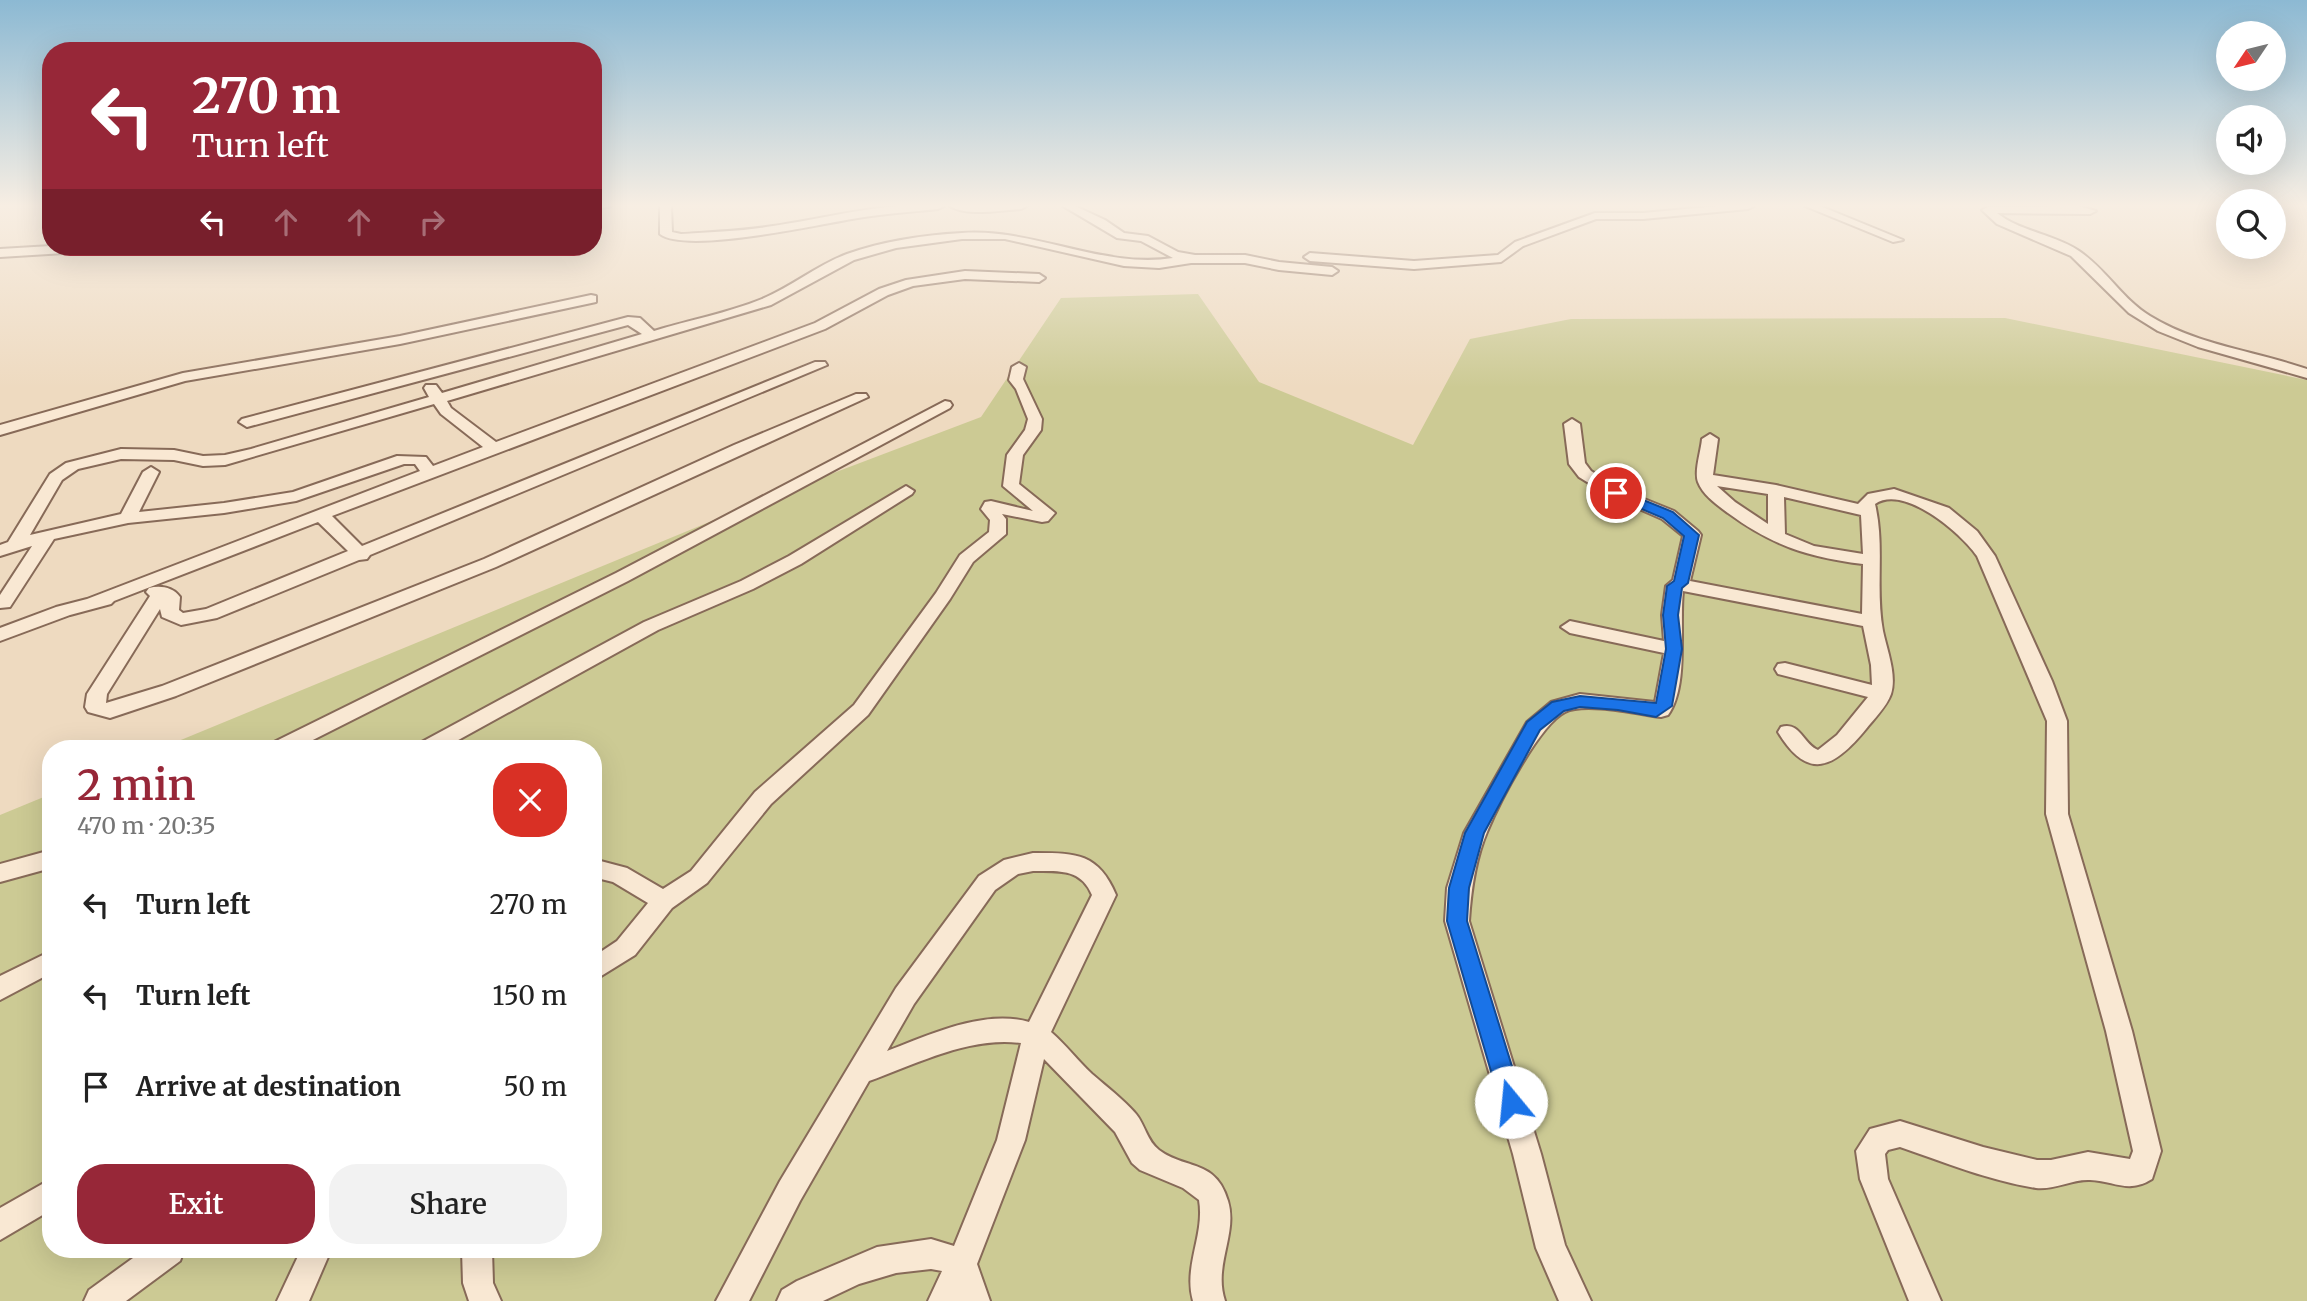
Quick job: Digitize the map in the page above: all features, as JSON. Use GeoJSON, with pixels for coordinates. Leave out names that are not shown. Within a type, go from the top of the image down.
{"type":"FeatureCollection","features":[{"type":"Feature","properties":{"kind":"street"},"geometry":{"type":"LineString","coordinates":[[7,548],[56,477],[72,466],[121,454],[174,455],[203,461],[225,460],[766,302],[832,267]]}},
{"type":"Feature","properties":{"kind":"street"},"geometry":{"type":"LineString","coordinates":[[1287,267],[1332,271]]}},
{"type":"Feature","properties":{"kind":"street"},"geometry":{"type":"LineString","coordinates":[[2089,267],[2135,310],[2167,331],[2307,374]]}},
{"type":"Feature","properties":{"kind":"street"},"geometry":{"type":"LineString","coordinates":[[4,637],[624,398],[820,326],[896,287],[977,275],[1039,278]]}},
{"type":"Feature","properties":{"kind":"street"},"geometry":{"type":"LineString","coordinates":[[0,430],[183,377],[400,340],[591,299]]}},
{"type":"Feature","properties":{"kind":"street"},"geometry":{"type":"LineString","coordinates":[[247,422],[628,321],[635,321],[652,336]]}},
{"type":"Feature","properties":{"kind":"street"},"geometry":{"type":"LineString","coordinates":[[94,602],[122,595],[162,592],[170,597],[169,613],[181,619],[210,614],[361,555],[820,365]]}},
{"type":"Feature","properties":{"kind":"street"},"geometry":{"type":"LineString","coordinates":[[602,965],[626,948],[664,901],[698,877],[763,798],[861,710],[944,595],[966,559],[997,534],[998,519],[989,509],[991,506],[1042,517],[1047,513],[1011,486],[1015,454],[1033,429],[1035,419],[1027,391],[1016,380],[1019,367]]}},
{"type":"Feature","properties":{"kind":"street"},"geometry":{"type":"LineString","coordinates":[[421,374],[446,411],[496,449]]}},
{"type":"Feature","properties":{"kind":"street"},"geometry":{"type":"LineString","coordinates":[[162,592],[97,694],[95,707],[110,711],[169,691],[489,564],[739,448],[861,397]]}},
{"type":"Feature","properties":{"kind":"street"},"geometry":{"type":"LineString","coordinates":[[295,740],[622,577],[945,405]]}},
{"type":"Feature","properties":{"kind":"street"},"geometry":{"type":"LineString","coordinates":[[1572,424],[1577,464],[1586,474],[1616,493],[1668,515],[1692,535],[1681,583]]}},
{"type":"Feature","properties":{"kind":"street"},"geometry":{"type":"LineString","coordinates":[[1710,439],[1705,479],[1706,484],[1721,499],[1776,536],[1812,550],[1871,560]]}},
{"type":"Feature","properties":{"kind":"street"},"geometry":{"type":"LineString","coordinates":[[7,548],[48,535],[128,518],[280,499],[324,488],[403,459],[419,460],[431,474]]}},
{"type":"Feature","properties":{"kind":"street"},"geometry":{"type":"LineString","coordinates":[[128,518],[151,472]]}},
{"type":"Feature","properties":{"kind":"street"},"geometry":{"type":"LineString","coordinates":[[1705,479],[1776,490],[1869,512]]}},
{"type":"Feature","properties":{"kind":"street"},"geometry":{"type":"LineString","coordinates":[[1776,490],[1776,536]]}},
{"type":"Feature","properties":{"kind":"street"},"geometry":{"type":"LineString","coordinates":[[442,740],[651,626],[795,560],[906,491]]}},
{"type":"Feature","properties":{"kind":"street"},"geometry":{"type":"LineString","coordinates":[[1788,732],[1808,756],[1819,759],[1850,734],[1881,694],[1882,661],[1872,622],[1869,512],[1866,503],[1874,497],[1894,494],[1943,512],[1971,535],[1986,556],[2057,721],[2057,814],[2119,1031],[2147,1151],[2142,1169],[2134,1174],[2088,1166],[2038,1174],[1983,1161],[1900,1134],[1880,1138],[1870,1151],[1874,1179],[1925,1301]]}},
{"type":"Feature","properties":{"kind":"street"},"geometry":{"type":"LineString","coordinates":[[322,516],[361,555]]}},
{"type":"Feature","properties":{"kind":"street"},"geometry":{"type":"LineString","coordinates":[[4,603],[48,535]]}},
{"type":"Feature","properties":{"kind":"street"},"geometry":{"type":"LineString","coordinates":[[1575,1301],[1551,1248],[1527,1154],[1457,921],[1459,888],[1475,833],[1534,727],[1558,706],[1580,701],[1661,710],[1664,706],[1674,649],[1671,615],[1675,586],[1681,583],[1872,622]]}},
{"type":"Feature","properties":{"kind":"street"},"geometry":{"type":"LineString","coordinates":[[1570,627],[1674,649]]}},
{"type":"Feature","properties":{"kind":"street"},"geometry":{"type":"LineString","coordinates":[[1785,669],[1881,694]]}},
{"type":"Feature","properties":{"kind":"street"},"geometry":{"type":"LineString","coordinates":[[0,873],[42,861]]}},
{"type":"Feature","properties":{"kind":"street"},"geometry":{"type":"LineString","coordinates":[[732,1301],[790,1191],[905,996],[987,883],[1012,866],[1034,862],[1073,862],[1099,883],[1104,895],[1036,1036],[1011,1140],[962,1265],[944,1301]]}},
{"type":"Feature","properties":{"kind":"street"},"geometry":{"type":"LineString","coordinates":[[602,870],[620,874],[664,901]]}},
{"type":"Feature","properties":{"kind":"street"},"geometry":{"type":"LineString","coordinates":[[0,989],[42,966]]}},
{"type":"Feature","properties":{"kind":"street"},"geometry":{"type":"LineString","coordinates":[[862,1072],[965,1035],[1004,1030],[1036,1036],[1130,1129],[1142,1153],[1152,1161],[1198,1180],[1207,1189],[1214,1201],[1214,1218],[1203,1276],[1203,1288],[1209,1301]]}},
{"type":"Feature","properties":{"kind":"street"},"geometry":{"type":"LineString","coordinates":[[0,1225],[42,1199]]}},
{"type":"Feature","properties":{"kind":"street"},"geometry":{"type":"LineString","coordinates":[[793,1301],[824,1282],[889,1260],[933,1253],[962,1265],[974,1301]]}},
{"type":"Feature","properties":{"kind":"street"},"geometry":{"type":"LineString","coordinates":[[100,1301],[158,1258]]}},
{"type":"Feature","properties":{"kind":"street"},"geometry":{"type":"LineString","coordinates":[[293,1301],[312,1258]]}},
{"type":"Feature","properties":{"kind":"street"},"geometry":{"type":"LineString","coordinates":[[477,1258],[478,1283],[485,1301]]}},
{"type":"Feature","properties":{"kind":"shaded area"},"geometry":{"type":"Polygon","coordinates":[[[1198,294],[1259,382],[1413,445],[1470,339],[1571,319],[2005,318],[2307,380],[2307,1301],[0,1301],[0,815],[42,798],[42,1258],[602,1258],[602,740],[181,740],[765,499],[981,417],[1061,298],[1198,294]]]}},
{"type":"Feature","properties":{"kind":"route"},"geometry":{"type":"LineString","coordinates":[[1511,1102],[1457,921],[1459,888],[1475,833],[1534,727],[1558,706],[1580,701],[1656,711],[1664,706],[1674,649],[1671,615],[1675,586],[1681,583],[1692,535],[1668,515],[1616,493]]}}]}
